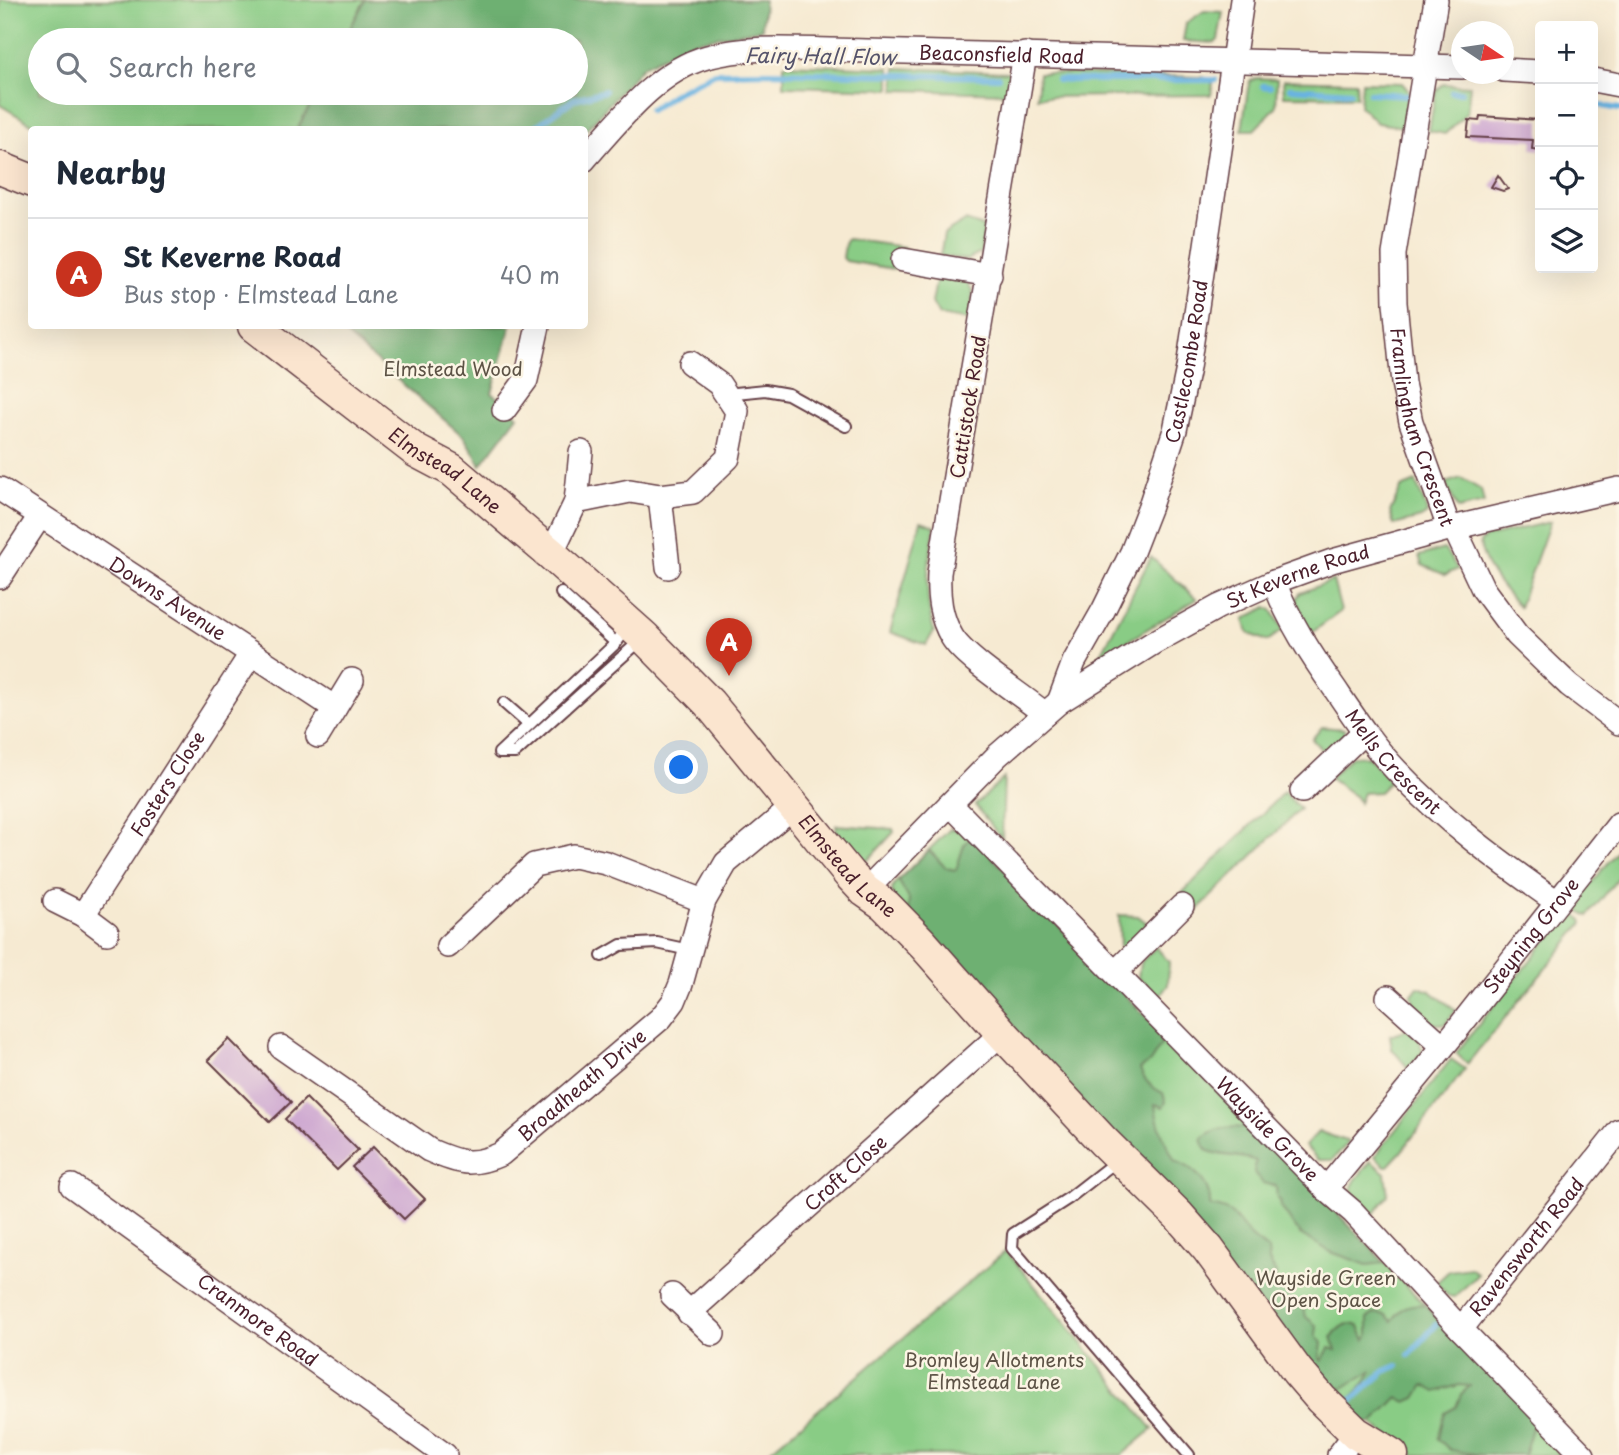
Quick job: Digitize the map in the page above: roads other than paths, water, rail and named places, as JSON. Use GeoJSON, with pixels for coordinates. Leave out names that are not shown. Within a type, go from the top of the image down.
{"type":"FeatureCollection","features":[{"type":"Feature","properties":{"kind":"street","name":"Castlecombe Road"},"geometry":{"type":"LineString","coordinates":[[1052,708],[1132,552],[1175,430],[1188,369],[1242,0]]}},
{"type":"Feature","properties":{"kind":"street","name":"Framlingham Crescent"},"geometry":{"type":"LineString","coordinates":[[1436,0],[1396,237],[1395,303],[1403,383],[1411,422],[1447,522],[1483,589],[1517,635],[1569,685],[1619,723]]}},
{"type":"Feature","properties":{"kind":"street","name":"Beaconsfield Road"},"geometry":{"type":"LineString","coordinates":[[588,156],[650,90],[674,72],[704,58],[763,49],[1451,67]]}},
{"type":"Feature","properties":{"kind":"street","name":"Cattistock Road"},"geometry":{"type":"LineString","coordinates":[[1025,54],[939,573],[939,600],[943,619],[959,647],[1052,708]]}},
{"type":"Feature","properties":{"kind":"street"},"geometry":{"type":"LineString","coordinates":[[1514,70],[1535,72]]}},
{"type":"Feature","properties":{"kind":"street"},"geometry":{"type":"LineString","coordinates":[[1598,81],[1619,85]]}},
{"type":"Feature","properties":{"kind":"street"},"geometry":{"type":"LineString","coordinates":[[0,168],[28,179]]}},
{"type":"Feature","properties":{"kind":"street"},"geometry":{"type":"LineString","coordinates":[[903,260],[990,275]]}},
{"type":"Feature","properties":{"kind":"street","name":"Elmstead Lane"},"geometry":{"type":"LineString","coordinates":[[258,329],[416,451],[452,470],[551,554],[630,635],[709,703],[865,891],[887,907],[923,944],[1002,1033],[1208,1249],[1348,1444],[1392,1455]]}},
{"type":"Feature","properties":{"kind":"street"},"geometry":{"type":"LineString","coordinates":[[504,410],[526,380],[537,329]]}},
{"type":"Feature","properties":{"kind":"street"},"geometry":{"type":"LineString","coordinates":[[576,502],[630,491],[660,496],[692,492],[729,458],[737,411],[719,384],[690,363]]}},
{"type":"Feature","properties":{"kind":"street"},"geometry":{"type":"LineString","coordinates":[[551,554],[576,502],[581,452]]}},
{"type":"Feature","properties":{"kind":"street","name":"Downs Avenue"},"geometry":{"type":"LineString","coordinates":[[0,489],[334,708]]}},
{"type":"Feature","properties":{"kind":"street","name":"St Keverne Road"},"geometry":{"type":"LineString","coordinates":[[865,891],[998,755],[1052,708],[1153,643],[1218,607],[1274,582],[1332,561],[1452,528],[1619,489]]}},
{"type":"Feature","properties":{"kind":"street"},"geometry":{"type":"LineString","coordinates":[[660,496],[668,567]]}},
{"type":"Feature","properties":{"kind":"street"},"geometry":{"type":"LineString","coordinates":[[0,577],[40,516]]}},
{"type":"Feature","properties":{"kind":"street","name":"Mells Crescent"},"geometry":{"type":"LineString","coordinates":[[1274,582],[1296,630],[1364,732],[1395,769],[1447,820],[1497,860],[1557,902]]}},
{"type":"Feature","properties":{"kind":"street","name":"Fosters Close"},"geometry":{"type":"LineString","coordinates":[[83,915],[251,654]]}},
{"type":"Feature","properties":{"kind":"street"},"geometry":{"type":"LineString","coordinates":[[318,736],[352,680]]}},
{"type":"Feature","properties":{"kind":"street"},"geometry":{"type":"LineString","coordinates":[[1302,791],[1364,732]]}},
{"type":"Feature","properties":{"kind":"street","name":"Wayside Grove"},"geometry":{"type":"LineString","coordinates":[[951,805],[1326,1189],[1353,1212],[1583,1455]]}},
{"type":"Feature","properties":{"kind":"street","name":"Broadheath Drive"},"geometry":{"type":"LineString","coordinates":[[281,1047],[429,1150],[451,1160],[481,1163],[501,1154],[661,1018],[674,1001],[681,985],[704,901],[726,863],[794,806]]}},
{"type":"Feature","properties":{"kind":"street","name":"Steyning Grove"},"geometry":{"type":"LineString","coordinates":[[1326,1189],[1619,824]]}},
{"type":"Feature","properties":{"kind":"street"},"geometry":{"type":"LineString","coordinates":[[448,946],[534,865],[574,856],[606,863],[704,901]]}},
{"type":"Feature","properties":{"kind":"street"},"geometry":{"type":"LineString","coordinates":[[55,901],[83,915],[107,933]]}},
{"type":"Feature","properties":{"kind":"street"},"geometry":{"type":"LineString","coordinates":[[1116,972],[1182,906]]}},
{"type":"Feature","properties":{"kind":"street"},"geometry":{"type":"LineString","coordinates":[[1388,997],[1443,1046]]}},
{"type":"Feature","properties":{"kind":"street","name":"Croft Close"},"geometry":{"type":"LineString","coordinates":[[689,1313],[1002,1033]]}},
{"type":"Feature","properties":{"kind":"street","name":"Ravensworth Road"},"geometry":{"type":"LineString","coordinates":[[1461,1329],[1619,1131]]}},
{"type":"Feature","properties":{"kind":"street","name":"Cranmore Road"},"geometry":{"type":"LineString","coordinates":[[72,1186],[445,1455]]}},
{"type":"Feature","properties":{"kind":"street"},"geometry":{"type":"LineString","coordinates":[[672,1295],[713,1334]]}},
{"type":"Feature","properties":{"kind":"lane"},"geometry":{"type":"LineString","coordinates":[[726,394],[765,390],[788,394],[846,426]]}},
{"type":"Feature","properties":{"kind":"lane"},"geometry":{"type":"LineString","coordinates":[[561,593],[630,635]]}},
{"type":"Feature","properties":{"kind":"lane"},"geometry":{"type":"LineString","coordinates":[[630,635],[515,753],[499,752],[528,724],[630,635]]}},
{"type":"Feature","properties":{"kind":"lane"},"geometry":{"type":"LineString","coordinates":[[504,703],[528,724]]}},
{"type":"Feature","properties":{"kind":"lane"},"geometry":{"type":"LineString","coordinates":[[602,956],[621,944],[657,943],[689,950]]}},
{"type":"Feature","properties":{"kind":"lane"},"geometry":{"type":"LineString","coordinates":[[1120,1159],[1069,1198],[1013,1234],[1012,1248],[1189,1455]]}},
{"type":"Feature","properties":{"kind":"waterway","name":"Fairy Hall Flow"},"geometry":{"type":"LineString","coordinates":[[650,110],[675,93],[715,73],[998,77]]}},
{"type":"Feature","properties":{"kind":"waterway","name":"Fairy Hall Flow"},"geometry":{"type":"LineString","coordinates":[[1058,80],[1215,80]]}},
{"type":"Feature","properties":{"kind":"waterway","name":"Fairy Hall Flow"},"geometry":{"type":"LineString","coordinates":[[1263,86],[1270,87]]}},
{"type":"Feature","properties":{"kind":"waterway","name":"Fairy Hall Flow"},"geometry":{"type":"LineString","coordinates":[[1290,88],[1350,92]]}},
{"type":"Feature","properties":{"kind":"waterway","name":"Fairy Hall Flow"},"geometry":{"type":"LineString","coordinates":[[588,95],[605,91]]}},
{"type":"Feature","properties":{"kind":"waterway","name":"Fairy Hall Flow"},"geometry":{"type":"LineString","coordinates":[[1452,92],[1461,92]]}},
{"type":"Feature","properties":{"kind":"waterway","name":"Fairy Hall Flow"},"geometry":{"type":"LineString","coordinates":[[1370,93],[1407,95]]}},
{"type":"Feature","properties":{"kind":"waterway","name":"Fairy Hall Flow"},"geometry":{"type":"LineString","coordinates":[[537,126],[566,105]]}},
{"type":"Feature","properties":{"kind":"waterway","name":"Fairy Hall Flow"},"geometry":{"type":"LineString","coordinates":[[1602,106],[1619,109]]}},
{"type":"Feature","properties":{"kind":"waterway"},"geometry":{"type":"LineString","coordinates":[[1409,1355],[1436,1325]]}},
{"type":"Feature","properties":{"kind":"waterway"},"geometry":{"type":"LineString","coordinates":[[1353,1399],[1385,1371],[1397,1366]]}},
{"type":"Feature","properties":{"kind":"place","name":"St Keverne Road"},"geometry":{"type":"Point","coordinates":[729,676]}},
{"type":"Feature","properties":{"kind":"park label","name":"Elmstead Wood"},"geometry":{"type":"Point","coordinates":[453,369]}},
{"type":"Feature","properties":{"kind":"park label","name":"Wayside Green Open Space"},"geometry":{"type":"Point","coordinates":[1326,1289]}},
{"type":"Feature","properties":{"kind":"park label","name":"Bromley Allotments Elmstead Lane"},"geometry":{"type":"Point","coordinates":[994,1371]}}]}
